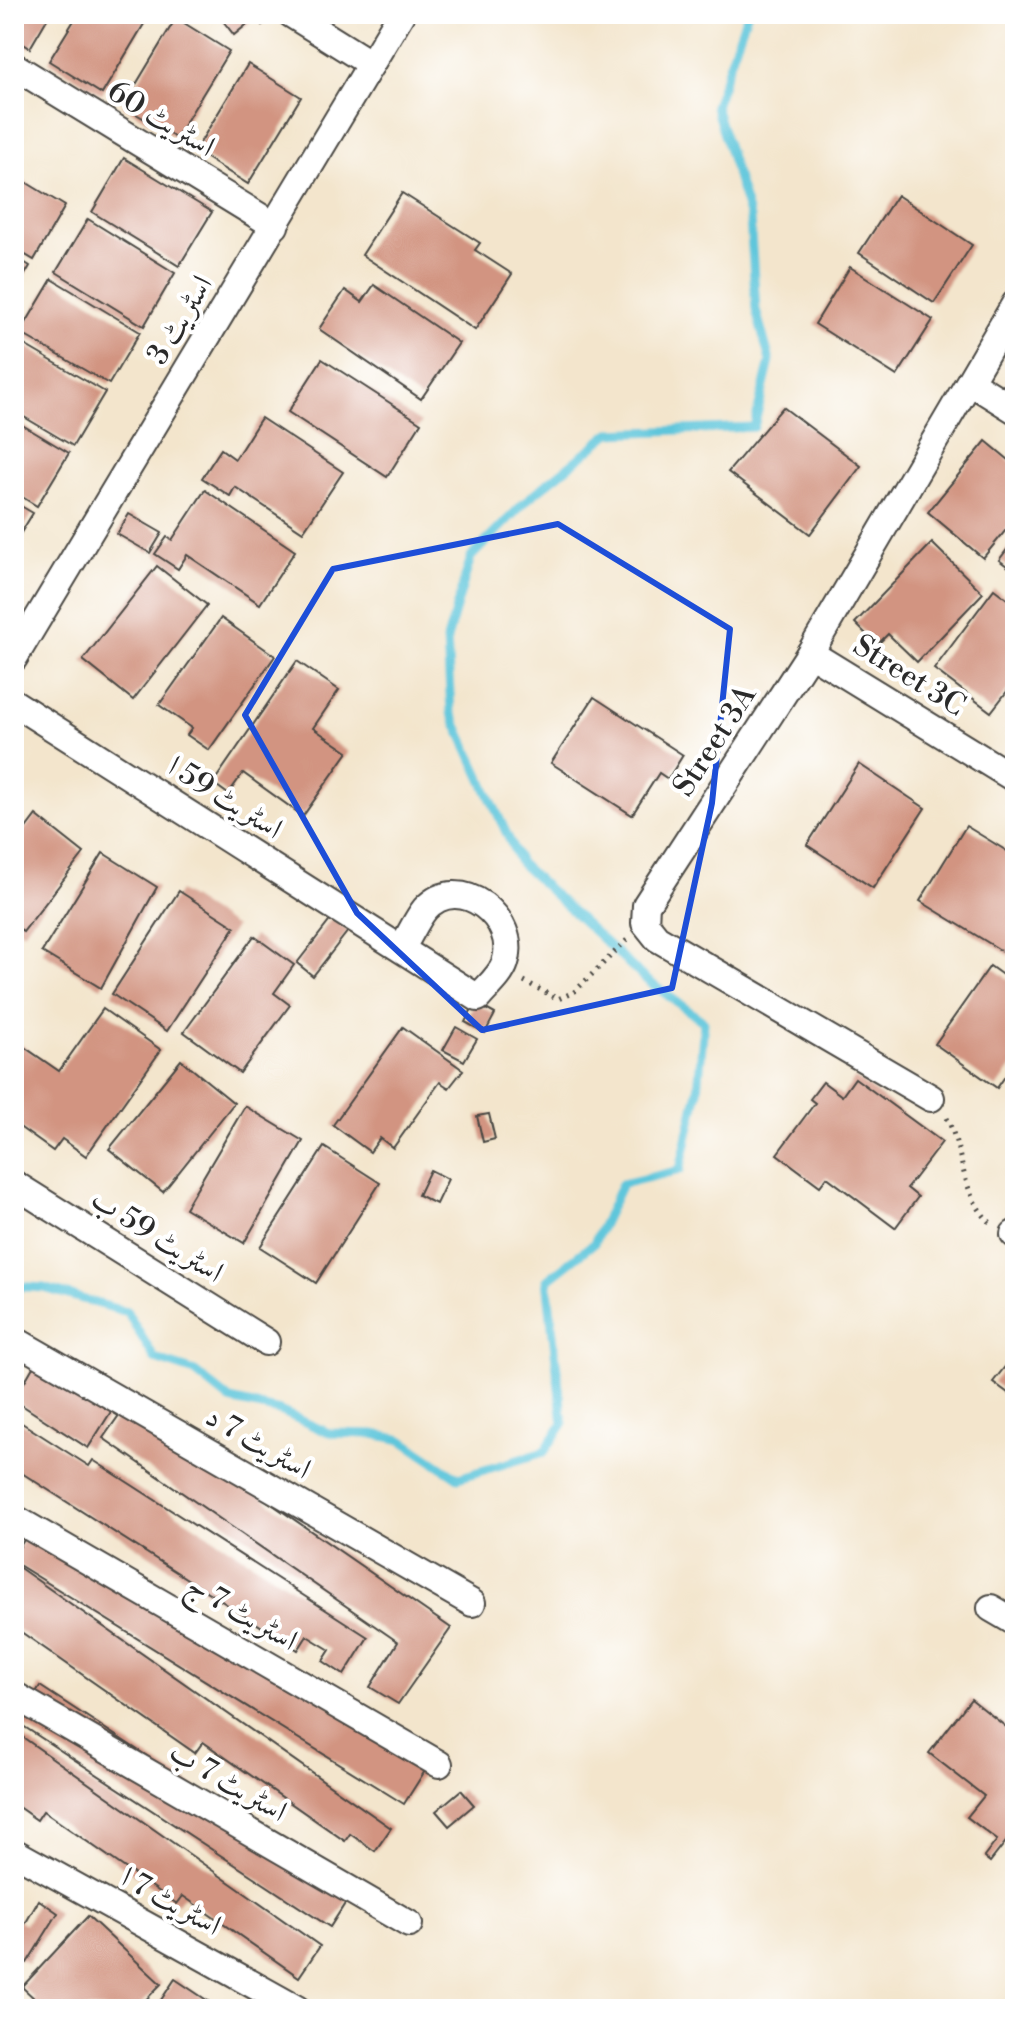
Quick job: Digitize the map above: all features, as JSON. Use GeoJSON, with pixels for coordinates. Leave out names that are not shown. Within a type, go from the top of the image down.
{"type":"FeatureCollection","features":[{"type":"Feature","properties":{"kind":"street"},"geometry":{"type":"LineString","coordinates":[[291,14],[371,64]]}},
{"type":"Feature","properties":{"kind":"street","name":"اسٹریٹ 3"},"geometry":{"type":"LineString","coordinates":[[14,658],[24,616],[275,226],[401,14]]}},
{"type":"Feature","properties":{"kind":"street","name":"اسٹریٹ 60"},"geometry":{"type":"LineString","coordinates":[[14,66],[275,226]]}},
{"type":"Feature","properties":{"kind":"street","name":"Street 3A"},"geometry":{"type":"LineString","coordinates":[[645,923],[646,905],[810,653],[1015,304]]}},
{"type":"Feature","properties":{"kind":"street"},"geometry":{"type":"LineString","coordinates":[[970,382],[1015,410]]}},
{"type":"Feature","properties":{"kind":"street","name":"Street 3C"},"geometry":{"type":"LineString","coordinates":[[810,653],[1015,779]]}},
{"type":"Feature","properties":{"kind":"street","name":"اسٹریٹ 59 ا"},"geometry":{"type":"LineString","coordinates":[[14,703],[478,998],[504,967]]}},
{"type":"Feature","properties":{"kind":"street"},"geometry":{"type":"LineString","coordinates":[[402,947],[426,908],[443,897],[465,897],[486,906],[502,922],[509,944],[504,967]]}},
{"type":"Feature","properties":{"kind":"street"},"geometry":{"type":"LineString","coordinates":[[645,923],[657,938],[931,1098]]}},
{"type":"Feature","properties":{"kind":"street","name":"اسٹریٹ 59 ب"},"geometry":{"type":"LineString","coordinates":[[14,1184],[266,1342]]}},
{"type":"Feature","properties":{"kind":"street","name":"اسٹریٹ 7 د"},"geometry":{"type":"LineString","coordinates":[[14,1347],[18,1342],[472,1603]]}},
{"type":"Feature","properties":{"kind":"street","name":"اسٹریٹ 7 ج"},"geometry":{"type":"LineString","coordinates":[[14,1518],[439,1764]]}},
{"type":"Feature","properties":{"kind":"street"},"geometry":{"type":"LineString","coordinates":[[991,1608],[1015,1622]]}},
{"type":"Feature","properties":{"kind":"street","name":"اسٹریٹ 7 ب"},"geometry":{"type":"LineString","coordinates":[[14,1695],[409,1924]]}},
{"type":"Feature","properties":{"kind":"street","name":"اسٹریٹ 7 ا"},"geometry":{"type":"LineString","coordinates":[[14,1852],[297,2009]]}},
{"type":"Feature","properties":{"kind":"path"},"geometry":{"type":"LineString","coordinates":[[504,967],[548,996],[558,999],[586,982],[645,923]]}},
{"type":"Feature","properties":{"kind":"path"},"geometry":{"type":"LineString","coordinates":[[931,1098],[955,1135],[964,1178],[977,1210],[992,1225],[1015,1234]]}},
{"type":"Feature","properties":{"kind":"highlighted area"},"geometry":{"type":"Polygon","coordinates":[[[558,524],[730,629],[712,803],[672,988],[482,1030],[357,913],[245,715],[333,569],[558,524]]]}},
{"type":"Feature","properties":{"kind":"building"},"geometry":{"type":"Polygon","coordinates":[[[14,14],[50,14],[30,48],[14,38],[14,14]]]}},
{"type":"Feature","properties":{"kind":"building"},"geometry":{"type":"Polygon","coordinates":[[[78,14],[150,14],[102,94],[49,61],[78,14]]]}},
{"type":"Feature","properties":{"kind":"building"},"geometry":{"type":"Polygon","coordinates":[[[224,14],[268,14],[271,17],[262,25],[256,17],[234,35],[220,17],[224,14]]]}},
{"type":"Feature","properties":{"kind":"building"},"geometry":{"type":"Polygon","coordinates":[[[176,18],[229,51],[176,138],[123,106],[176,18]]]}},
{"type":"Feature","properties":{"kind":"building"},"geometry":{"type":"Polygon","coordinates":[[[248,64],[301,97],[248,184],[195,151],[248,64]]]}},
{"type":"Feature","properties":{"kind":"building"},"geometry":{"type":"Polygon","coordinates":[[[124,158],[212,212],[179,266],[92,212],[124,158]]]}},
{"type":"Feature","properties":{"kind":"building"},"geometry":{"type":"Polygon","coordinates":[[[14,175],[65,206],[34,260],[14,248],[14,175]]]}},
{"type":"Feature","properties":{"kind":"building"},"geometry":{"type":"Polygon","coordinates":[[[402,193],[480,243],[475,250],[512,274],[475,330],[362,255],[402,193]]]}},
{"type":"Feature","properties":{"kind":"building"},"geometry":{"type":"Polygon","coordinates":[[[897,195],[972,245],[934,303],[859,253],[897,195]]]}},
{"type":"Feature","properties":{"kind":"building"},"geometry":{"type":"Polygon","coordinates":[[[88,219],[175,273],[144,326],[56,272],[88,219]]]}},
{"type":"Feature","properties":{"kind":"building"},"geometry":{"type":"Polygon","coordinates":[[[14,256],[30,266],[14,293],[14,256]]]}},
{"type":"Feature","properties":{"kind":"building"},"geometry":{"type":"Polygon","coordinates":[[[850,267],[933,320],[897,376],[815,324],[850,267]]]}},
{"type":"Feature","properties":{"kind":"building"},"geometry":{"type":"Polygon","coordinates":[[[52,279],[140,332],[109,384],[20,333],[52,279]]]}},
{"type":"Feature","properties":{"kind":"building"},"geometry":{"type":"Polygon","coordinates":[[[374,285],[459,343],[421,399],[319,329],[345,290],[362,302],[374,285]]]}},
{"type":"Feature","properties":{"kind":"building"},"geometry":{"type":"Polygon","coordinates":[[[16,340],[105,392],[73,446],[14,411],[16,340]]]}},
{"type":"Feature","properties":{"kind":"building"},"geometry":{"type":"Polygon","coordinates":[[[322,359],[421,423],[387,477],[288,412],[322,359]]]}},
{"type":"Feature","properties":{"kind":"building"},"geometry":{"type":"Polygon","coordinates":[[[783,407],[861,466],[810,534],[728,472],[783,407]]]}},
{"type":"Feature","properties":{"kind":"building"},"geometry":{"type":"Polygon","coordinates":[[[261,418],[343,472],[303,532],[235,487],[230,496],[202,478],[221,449],[235,459],[261,418]]]}},
{"type":"Feature","properties":{"kind":"building"},"geometry":{"type":"Polygon","coordinates":[[[14,420],[69,453],[37,506],[14,492],[14,420]]]}},
{"type":"Feature","properties":{"kind":"building"},"geometry":{"type":"Polygon","coordinates":[[[986,441],[1015,465],[1015,519],[983,558],[928,512],[986,441]]]}},
{"type":"Feature","properties":{"kind":"building"},"geometry":{"type":"Polygon","coordinates":[[[205,490],[295,551],[260,604],[187,555],[178,569],[155,554],[167,537],[172,540],[205,490]]]}},
{"type":"Feature","properties":{"kind":"building"},"geometry":{"type":"Polygon","coordinates":[[[14,502],[33,513],[14,544],[14,502]]]}},
{"type":"Feature","properties":{"kind":"building"},"geometry":{"type":"Polygon","coordinates":[[[129,514],[162,533],[150,553],[117,534],[129,514]]]}},
{"type":"Feature","properties":{"kind":"building"},"geometry":{"type":"Polygon","coordinates":[[[1015,539],[1015,572],[999,560],[1015,539]]]}},
{"type":"Feature","properties":{"kind":"building"},"geometry":{"type":"Polygon","coordinates":[[[932,543],[983,593],[917,662],[888,634],[877,645],[855,623],[932,543]]]}},
{"type":"Feature","properties":{"kind":"building"},"geometry":{"type":"Polygon","coordinates":[[[157,566],[207,605],[133,700],[83,660],[157,566]]]}},
{"type":"Feature","properties":{"kind":"building"},"geometry":{"type":"Polygon","coordinates":[[[994,589],[1015,605],[1015,681],[991,712],[934,669],[994,589]]]}},
{"type":"Feature","properties":{"kind":"building"},"geometry":{"type":"Polygon","coordinates":[[[221,618],[275,656],[209,750],[187,735],[192,728],[159,705],[221,618]]]}},
{"type":"Feature","properties":{"kind":"building"},"geometry":{"type":"Polygon","coordinates":[[[297,661],[339,690],[313,728],[348,752],[303,816],[243,773],[228,794],[213,783],[297,661]]]}},
{"type":"Feature","properties":{"kind":"building"},"geometry":{"type":"Polygon","coordinates":[[[594,697],[683,755],[668,779],[659,773],[632,815],[551,763],[594,697]]]}},
{"type":"Feature","properties":{"kind":"building"},"geometry":{"type":"Polygon","coordinates":[[[859,764],[925,808],[873,888],[807,845],[859,764]]]}},
{"type":"Feature","properties":{"kind":"building"},"geometry":{"type":"Polygon","coordinates":[[[36,815],[84,853],[23,932],[14,925],[14,844],[36,815]]]}},
{"type":"Feature","properties":{"kind":"building"},"geometry":{"type":"Polygon","coordinates":[[[966,826],[1015,856],[1015,959],[920,901],[966,826]]]}},
{"type":"Feature","properties":{"kind":"building"},"geometry":{"type":"Polygon","coordinates":[[[103,853],[157,887],[101,988],[42,952],[103,853]]]}},
{"type":"Feature","properties":{"kind":"building"},"geometry":{"type":"Polygon","coordinates":[[[179,891],[235,927],[167,1031],[112,994],[179,891]]]}},
{"type":"Feature","properties":{"kind":"building"},"geometry":{"type":"Polygon","coordinates":[[[332,918],[348,931],[313,976],[297,963],[332,918]]]}},
{"type":"Feature","properties":{"kind":"building"},"geometry":{"type":"Polygon","coordinates":[[[254,936],[294,965],[274,993],[290,1005],[240,1073],[184,1032],[254,936]]]}},
{"type":"Feature","properties":{"kind":"building"},"geometry":{"type":"Polygon","coordinates":[[[990,966],[1015,984],[1015,1062],[997,1088],[935,1044],[990,966]]]}},
{"type":"Feature","properties":{"kind":"building"},"geometry":{"type":"Polygon","coordinates":[[[475,1003],[495,1014],[485,1033],[465,1022],[475,1003]]]}},
{"type":"Feature","properties":{"kind":"building"},"geometry":{"type":"Polygon","coordinates":[[[103,1009],[161,1050],[86,1156],[62,1139],[53,1151],[14,1123],[14,1040],[59,1071],[103,1009]]]}},
{"type":"Feature","properties":{"kind":"building"},"geometry":{"type":"Polygon","coordinates":[[[403,1027],[463,1070],[449,1088],[440,1082],[393,1148],[380,1138],[370,1152],[333,1125],[403,1027]]]}},
{"type":"Feature","properties":{"kind":"building"},"geometry":{"type":"Polygon","coordinates":[[[456,1027],[477,1039],[464,1061],[443,1050],[456,1027]]]}},
{"type":"Feature","properties":{"kind":"building"},"geometry":{"type":"Polygon","coordinates":[[[181,1060],[234,1103],[163,1192],[109,1149],[181,1060]]]}},
{"type":"Feature","properties":{"kind":"building"},"geometry":{"type":"Polygon","coordinates":[[[855,1078],[942,1142],[907,1188],[918,1197],[895,1228],[827,1177],[820,1186],[777,1154],[815,1103],[810,1099],[823,1082],[842,1096],[855,1078]]]}},
{"type":"Feature","properties":{"kind":"building"},"geometry":{"type":"Polygon","coordinates":[[[245,1106],[303,1141],[244,1243],[185,1208],[245,1106]]]}},
{"type":"Feature","properties":{"kind":"building"},"geometry":{"type":"Polygon","coordinates":[[[489,1114],[495,1139],[483,1142],[477,1116],[489,1114]]]}},
{"type":"Feature","properties":{"kind":"building"},"geometry":{"type":"Polygon","coordinates":[[[324,1147],[380,1183],[316,1283],[260,1247],[324,1147]]]}},
{"type":"Feature","properties":{"kind":"building"},"geometry":{"type":"Polygon","coordinates":[[[430,1170],[448,1179],[436,1204],[418,1195],[430,1170]]]}},
{"type":"Feature","properties":{"kind":"building"},"geometry":{"type":"Polygon","coordinates":[[[41,1353],[112,1410],[88,1448],[14,1400],[41,1353]]]}},
{"type":"Feature","properties":{"kind":"building"},"geometry":{"type":"Polygon","coordinates":[[[1015,1354],[1015,1398],[993,1382],[1015,1354]]]}},
{"type":"Feature","properties":{"kind":"building"},"geometry":{"type":"Polygon","coordinates":[[[127,1404],[451,1628],[398,1704],[370,1687],[398,1642],[103,1438],[127,1404]]]}},
{"type":"Feature","properties":{"kind":"building"},"geometry":{"type":"Polygon","coordinates":[[[14,1418],[89,1466],[93,1460],[368,1637],[344,1675],[323,1661],[330,1650],[307,1636],[298,1650],[14,1468],[14,1418]]]}},
{"type":"Feature","properties":{"kind":"building"},"geometry":{"type":"Polygon","coordinates":[[[35,1522],[428,1766],[404,1804],[14,1562],[14,1556],[35,1522]]]}},
{"type":"Feature","properties":{"kind":"building"},"geometry":{"type":"Polygon","coordinates":[[[14,1564],[391,1828],[375,1851],[350,1834],[345,1841],[203,1742],[195,1753],[14,1627],[14,1564]]]}},
{"type":"Feature","properties":{"kind":"building"},"geometry":{"type":"Polygon","coordinates":[[[40,1686],[353,1891],[330,1927],[17,1722],[40,1686]]]}},
{"type":"Feature","properties":{"kind":"building"},"geometry":{"type":"Polygon","coordinates":[[[971,1699],[1015,1734],[1015,1830],[990,1862],[984,1857],[997,1840],[967,1817],[984,1796],[929,1753],[971,1699]]]}},
{"type":"Feature","properties":{"kind":"building"},"geometry":{"type":"Polygon","coordinates":[[[14,1731],[320,1946],[299,1977],[183,1896],[177,1904],[43,1811],[37,1820],[14,1804],[14,1731]]]}},
{"type":"Feature","properties":{"kind":"building"},"geometry":{"type":"Polygon","coordinates":[[[461,1790],[474,1805],[449,1826],[436,1811],[461,1790]]]}},
{"type":"Feature","properties":{"kind":"building"},"geometry":{"type":"Polygon","coordinates":[[[39,1900],[58,1913],[27,1963],[14,1955],[14,1917],[25,1924],[39,1900]]]}},
{"type":"Feature","properties":{"kind":"building"},"geometry":{"type":"Polygon","coordinates":[[[88,1916],[161,1984],[137,2009],[26,2009],[35,1999],[22,1987],[88,1916]]]}},
{"type":"Feature","properties":{"kind":"building"},"geometry":{"type":"Polygon","coordinates":[[[175,1979],[220,2009],[155,2009],[175,1979]]]}},
{"type":"Feature","properties":{"kind":"waterway"},"geometry":{"type":"LineString","coordinates":[[14,1286],[44,1288],[127,1312],[155,1359],[195,1372],[230,1400],[280,1411],[329,1433],[374,1434],[402,1440],[458,1478],[544,1452],[563,1424],[547,1280],[594,1243],[622,1184],[680,1170],[698,1091],[704,1022],[644,978],[520,863],[451,712],[447,639],[471,557],[528,499],[610,433],[754,427],[770,361],[756,310],[750,218],[715,106],[747,14]]}}]}
